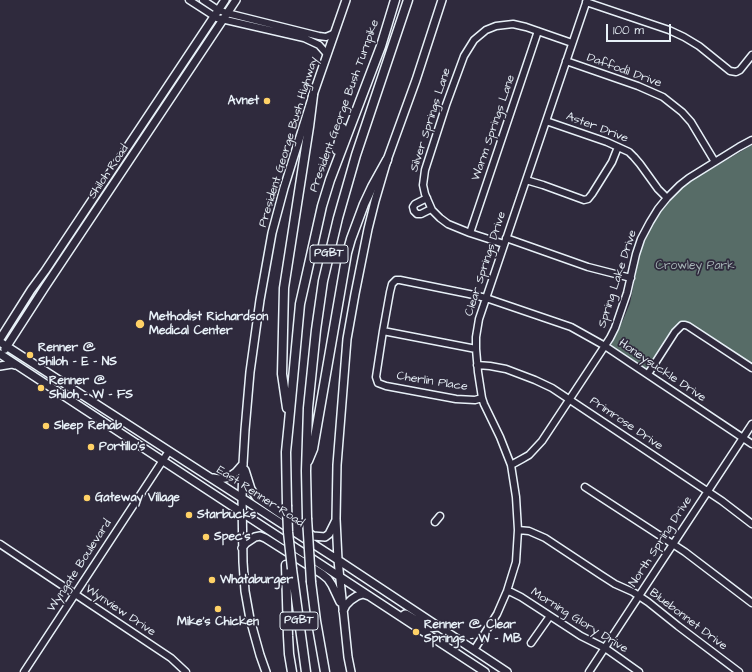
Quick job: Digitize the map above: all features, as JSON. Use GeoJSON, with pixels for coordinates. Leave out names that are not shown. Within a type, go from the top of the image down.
{"type":"FeatureCollection","features":[{"type":"Feature","properties":{"kind":"highway","name":"President George Bush Turnpike"},"geometry":{"type":"LineString","coordinates":[[289,567],[286,452],[300,304],[322,206],[330,180],[381,46],[396,0]]}},
{"type":"Feature","properties":{"kind":"highway","name":"President George Bush Turnpike"},"geometry":{"type":"LineString","coordinates":[[325,672],[311,582],[307,518],[307,429],[318,313],[337,223],[355,160],[408,0]]}},
{"type":"Feature","properties":{"kind":"highway"},"geometry":{"type":"LineString","coordinates":[[288,422],[282,374],[284,288],[313,95]]}},
{"type":"Feature","properties":{"kind":"highway"},"geometry":{"type":"LineString","coordinates":[[330,180],[342,128]]}},
{"type":"Feature","properties":{"kind":"highway"},"geometry":{"type":"LineString","coordinates":[[306,466],[313,449],[347,253],[364,204],[388,160]]}},
{"type":"Feature","properties":{"kind":"highway"},"geometry":{"type":"LineString","coordinates":[[289,567],[288,642],[292,672]]}},
{"type":"Feature","properties":{"kind":"highway","name":"PGBT"},"geometry":{"type":"LineString","coordinates":[[289,567],[306,672]]}},
{"type":"Feature","properties":{"kind":"main road","name":"Shiloh Road"},"geometry":{"type":"LineString","coordinates":[[0,340],[225,0]]}},
{"type":"Feature","properties":{"kind":"main road","name":"Shiloh Road"},"geometry":{"type":"LineString","coordinates":[[0,354],[7,346],[236,0]]}},
{"type":"Feature","properties":{"kind":"main road","name":"President George Bush Highway"},"geometry":{"type":"LineString","coordinates":[[266,672],[250,618],[242,548],[244,430],[250,372],[257,317],[272,233],[284,188],[313,95],[346,0]]}},
{"type":"Feature","properties":{"kind":"main road"},"geometry":{"type":"LineString","coordinates":[[351,672],[343,612],[336,519],[337,465],[347,340],[368,229],[388,160],[442,0]]}},
{"type":"Feature","properties":{"kind":"main road"},"geometry":{"type":"LineString","coordinates":[[103,183],[110,191]]}},
{"type":"Feature","properties":{"kind":"main road"},"geometry":{"type":"LineString","coordinates":[[37,282],[45,287]]}},
{"type":"Feature","properties":{"kind":"main road","name":"East Renner Road"},"geometry":{"type":"LineString","coordinates":[[0,340],[104,410],[211,477],[507,672]]}},
{"type":"Feature","properties":{"kind":"main road","name":"East Renner Road"},"geometry":{"type":"LineString","coordinates":[[0,354],[485,672]]}},
{"type":"Feature","properties":{"kind":"main road"},"geometry":{"type":"LineString","coordinates":[[0,366],[12,364],[19,366]]}},
{"type":"Feature","properties":{"kind":"main road"},"geometry":{"type":"LineString","coordinates":[[64,396],[73,395],[77,392]]}},
{"type":"Feature","properties":{"kind":"main road"},"geometry":{"type":"LineString","coordinates":[[90,412],[94,408],[104,410]]}},
{"type":"Feature","properties":{"kind":"main road"},"geometry":{"type":"LineString","coordinates":[[243,464],[251,489],[256,497],[313,536],[325,537],[329,534],[336,519]]}},
{"type":"Feature","properties":{"kind":"main road"},"geometry":{"type":"LineString","coordinates":[[211,477],[219,479],[225,478],[236,472],[243,464]]}},
{"type":"Feature","properties":{"kind":"main road"},"geometry":{"type":"LineString","coordinates":[[242,548],[246,543],[255,537],[260,536],[322,574],[328,579],[338,596],[343,612]]}},
{"type":"Feature","properties":{"kind":"main road"},"geometry":{"type":"LineString","coordinates":[[343,612],[346,605],[356,596],[363,594],[369,596]]}},
{"type":"Feature","properties":{"kind":"main road"},"geometry":{"type":"LineString","coordinates":[[401,617],[406,614],[429,628],[438,627]]}},
{"type":"Feature","properties":{"kind":"main road"},"geometry":{"type":"LineString","coordinates":[[467,660],[474,650]]}},
{"type":"Feature","properties":{"kind":"street"},"geometry":{"type":"LineString","coordinates":[[189,0],[216,14],[227,13],[284,30],[314,42],[327,54]]}},
{"type":"Feature","properties":{"kind":"street"},"geometry":{"type":"LineString","coordinates":[[203,0],[223,20],[326,37],[334,34]]}},
{"type":"Feature","properties":{"kind":"street"},"geometry":{"type":"LineString","coordinates":[[587,1],[669,30],[684,37],[699,46],[730,72],[740,70],[752,55]]}},
{"type":"Feature","properties":{"kind":"street","name":"Clear Springs Drive"},"geometry":{"type":"LineString","coordinates":[[474,650],[497,614],[507,591],[516,562],[518,530],[516,497],[511,465],[482,398],[476,349],[479,319],[587,1]]}},
{"type":"Feature","properties":{"kind":"street","name":"Silver Springs Lane"},"geometry":{"type":"LineString","coordinates":[[572,43],[513,24],[496,26],[486,30],[474,40],[464,56],[425,170],[423,185],[425,194],[432,209],[440,218],[448,224],[470,233],[505,241],[588,267],[631,278]]}},
{"type":"Feature","properties":{"kind":"street","name":"Warm Springs Lane"},"geometry":{"type":"LineString","coordinates":[[470,233],[538,31]]}},
{"type":"Feature","properties":{"kind":"street","name":"Daffodil Drive"},"geometry":{"type":"LineString","coordinates":[[566,62],[638,86],[663,97],[682,112],[691,122],[715,162]]}},
{"type":"Feature","properties":{"kind":"street","name":"Aster Drive"},"geometry":{"type":"LineString","coordinates":[[546,121],[607,142],[629,152],[640,164],[658,190],[667,198]]}},
{"type":"Feature","properties":{"kind":"street","name":"Spring Lake Drive"},"geometry":{"type":"LineString","coordinates":[[511,465],[529,455],[537,448],[605,346],[615,328],[627,293],[641,239],[650,222],[667,198],[689,178],[752,140]]}},
{"type":"Feature","properties":{"kind":"street"},"geometry":{"type":"LineString","coordinates":[[526,180],[584,200],[588,199],[612,162],[618,147]]}},
{"type":"Feature","properties":{"kind":"street"},"geometry":{"type":"LineString","coordinates":[[427,198],[414,204],[414,211],[419,214],[432,209]]}},
{"type":"Feature","properties":{"kind":"street","name":"Honeysuckle Drive"},"geometry":{"type":"LineString","coordinates":[[383,331],[392,284],[396,280],[486,298],[571,327],[605,346],[752,444]]}},
{"type":"Feature","properties":{"kind":"street"},"geometry":{"type":"LineString","coordinates":[[648,374],[675,332],[685,324],[752,368]]}},
{"type":"Feature","properties":{"kind":"street"},"geometry":{"type":"LineString","coordinates":[[383,331],[476,349]]}},
{"type":"Feature","properties":{"kind":"street","name":"Cherlin Place"},"geometry":{"type":"LineString","coordinates":[[383,331],[376,377],[378,383],[386,386],[456,399],[475,400],[482,398]]}},
{"type":"Feature","properties":{"kind":"street","name":"Primrose Drive"},"geometry":{"type":"LineString","coordinates":[[477,365],[506,369],[552,388],[722,501],[752,524]]}},
{"type":"Feature","properties":{"kind":"street","name":"North Spring Drive"},"geometry":{"type":"LineString","coordinates":[[589,672],[752,424]]}},
{"type":"Feature","properties":{"kind":"street","name":"Wyngate Boulevard"},"geometry":{"type":"LineString","coordinates":[[24,672],[169,451]]}},
{"type":"Feature","properties":{"kind":"street"},"geometry":{"type":"LineString","coordinates":[[585,487],[674,544],[752,603]]}},
{"type":"Feature","properties":{"kind":"street"},"geometry":{"type":"LineString","coordinates":[[435,522],[440,516]]}},
{"type":"Feature","properties":{"kind":"street","name":"Bluebonnet Drive"},"geometry":{"type":"LineString","coordinates":[[518,530],[529,531],[545,538],[601,575],[639,596],[739,672]]}},
{"type":"Feature","properties":{"kind":"street","name":"Wynview Drive"},"geometry":{"type":"LineString","coordinates":[[0,544],[170,658],[186,672]]}},
{"type":"Feature","properties":{"kind":"street","name":"Morning Glory Drive"},"geometry":{"type":"LineString","coordinates":[[507,591],[521,597],[581,636],[605,648],[639,672]]}},
{"type":"Feature","properties":{"kind":"street"},"geometry":{"type":"LineString","coordinates":[[532,643],[550,616]]}},
{"type":"Feature","properties":{"kind":"green space","name":"Crowley Park"},"geometry":{"type":"Polygon","coordinates":[[[752,145],[752,364],[688,322],[677,326],[647,369],[611,345],[630,303],[640,252],[649,231],[657,216],[689,182],[752,145]]]}},
{"type":"Feature","properties":{"kind":"place","name":"Avnet"},"geometry":{"type":"Point","coordinates":[267,101]}},
{"type":"Feature","properties":{"kind":"place","name":"Methodist Richardson Medical Center"},"geometry":{"type":"Point","coordinates":[140,324]}},
{"type":"Feature","properties":{"kind":"place","name":"Renner @ Shiloh - E - NS"},"geometry":{"type":"Point","coordinates":[30,355]}},
{"type":"Feature","properties":{"kind":"place","name":"Renner @ Shiloh - W - FS"},"geometry":{"type":"Point","coordinates":[41,388]}},
{"type":"Feature","properties":{"kind":"place","name":"Sleep Rehab"},"geometry":{"type":"Point","coordinates":[46,426]}},
{"type":"Feature","properties":{"kind":"place","name":"Portillo's"},"geometry":{"type":"Point","coordinates":[91,447]}},
{"type":"Feature","properties":{"kind":"place","name":"Gateway Village"},"geometry":{"type":"Point","coordinates":[87,498]}},
{"type":"Feature","properties":{"kind":"place","name":"Starbucks"},"geometry":{"type":"Point","coordinates":[189,515]}},
{"type":"Feature","properties":{"kind":"place","name":"Spec's"},"geometry":{"type":"Point","coordinates":[206,537]}},
{"type":"Feature","properties":{"kind":"place","name":"Whataburger"},"geometry":{"type":"Point","coordinates":[212,580]}},
{"type":"Feature","properties":{"kind":"place","name":"Mike's Chicken"},"geometry":{"type":"Point","coordinates":[218,609]}},
{"type":"Feature","properties":{"kind":"place","name":"Renner @ Clear Springs - W - MB"},"geometry":{"type":"Point","coordinates":[416,632]}}]}
